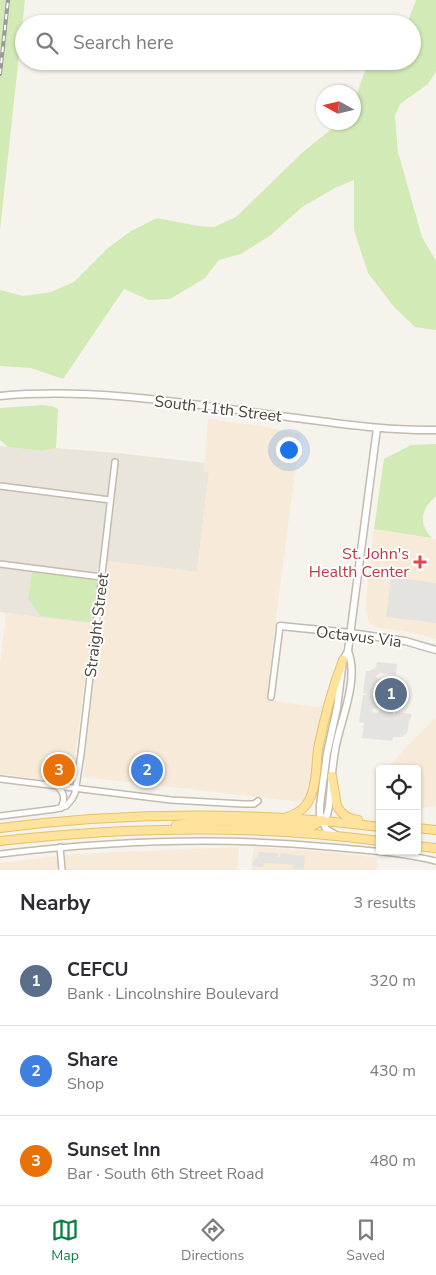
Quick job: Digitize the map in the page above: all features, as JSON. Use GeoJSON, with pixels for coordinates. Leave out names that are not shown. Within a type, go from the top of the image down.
{"type":"FeatureCollection","features":[{"type":"Feature","properties":{"kind":"main road"},"geometry":{"type":"LineString","coordinates":[[278,818],[295,814],[304,808],[311,797],[318,748],[335,681],[343,660]]}},
{"type":"Feature","properties":{"kind":"main road"},"geometry":{"type":"LineString","coordinates":[[332,776],[337,806],[344,816],[350,819],[376,822]]}},
{"type":"Feature","properties":{"kind":"main road"},"geometry":{"type":"LineString","coordinates":[[0,828],[64,821],[191,814],[322,820],[376,827]]}},
{"type":"Feature","properties":{"kind":"main road"},"geometry":{"type":"LineString","coordinates":[[154,829],[190,822],[303,827],[313,826],[322,820]]}},
{"type":"Feature","properties":{"kind":"main road"},"geometry":{"type":"LineString","coordinates":[[421,828],[436,830]]}},
{"type":"Feature","properties":{"kind":"main road"},"geometry":{"type":"LineString","coordinates":[[0,841],[154,829],[247,830],[376,841]]}},
{"type":"Feature","properties":{"kind":"main road"},"geometry":{"type":"LineString","coordinates":[[421,832],[436,834]]}},
{"type":"Feature","properties":{"kind":"main road"},"geometry":{"type":"LineString","coordinates":[[421,846],[436,848]]}},
{"type":"Feature","properties":{"kind":"street","name":"South 11th Street"},"geometry":{"type":"LineString","coordinates":[[0,396],[47,393],[96,394],[377,428],[436,430]]}},
{"type":"Feature","properties":{"kind":"street"},"geometry":{"type":"LineString","coordinates":[[338,836],[326,829],[322,820],[320,805],[327,753],[337,708],[343,660],[348,651],[351,632],[377,428]]}},
{"type":"Feature","properties":{"kind":"street","name":"Straight Street"},"geometry":{"type":"LineString","coordinates":[[76,788],[115,462]]}},
{"type":"Feature","properties":{"kind":"street"},"geometry":{"type":"LineString","coordinates":[[0,486],[110,500]]}},
{"type":"Feature","properties":{"kind":"street"},"geometry":{"type":"LineString","coordinates":[[0,564],[101,577]]}},
{"type":"Feature","properties":{"kind":"street"},"geometry":{"type":"LineString","coordinates":[[271,697],[280,626]]}},
{"type":"Feature","properties":{"kind":"street","name":"Octavus Via"},"geometry":{"type":"LineString","coordinates":[[280,626],[351,632],[405,641],[436,650]]}},
{"type":"Feature","properties":{"kind":"street"},"geometry":{"type":"LineString","coordinates":[[322,820],[327,815],[329,806],[336,746],[345,712],[350,682],[352,663],[348,651]]}},
{"type":"Feature","properties":{"kind":"street"},"geometry":{"type":"LineString","coordinates":[[0,778],[198,802],[254,804],[258,801]]}},
{"type":"Feature","properties":{"kind":"street"},"geometry":{"type":"LineString","coordinates":[[56,786],[64,794],[61,808]]}},
{"type":"Feature","properties":{"kind":"street"},"geometry":{"type":"LineString","coordinates":[[0,816],[61,808],[72,800],[76,788]]}},
{"type":"Feature","properties":{"kind":"street"},"geometry":{"type":"LineString","coordinates":[[0,854],[138,841],[223,840],[353,849],[436,862]]}},
{"type":"Feature","properties":{"kind":"street"},"geometry":{"type":"LineString","coordinates":[[60,847],[62,870]]}},
{"type":"Feature","properties":{"kind":"shaded area"},"geometry":{"type":"Polygon","coordinates":[[[208,419],[300,434],[267,700],[317,707],[324,705],[315,747],[310,785],[302,802],[83,777],[106,561],[197,572],[209,472],[204,471],[208,419]]]}},
{"type":"Feature","properties":{"kind":"shaded area"},"geometry":{"type":"Polygon","coordinates":[[[0,446],[42,451],[56,448],[117,453],[205,463],[204,471],[209,472],[197,572],[106,561],[98,568],[92,624],[0,612],[0,446]]]}},
{"type":"Feature","properties":{"kind":"shaded area"},"geometry":{"type":"Polygon","coordinates":[[[374,529],[436,539],[436,639],[415,633],[376,627],[369,623],[366,598],[374,529]]]}},
{"type":"Feature","properties":{"kind":"shaded area"},"geometry":{"type":"Polygon","coordinates":[[[391,577],[436,583],[436,623],[386,617],[391,577]]]}},
{"type":"Feature","properties":{"kind":"shaded area"},"geometry":{"type":"Polygon","coordinates":[[[6,613],[92,624],[72,778],[62,782],[0,774],[0,663],[6,613]]]}},
{"type":"Feature","properties":{"kind":"shaded area"},"geometry":{"type":"Polygon","coordinates":[[[377,662],[397,664],[396,675],[380,673],[376,676],[381,679],[377,709],[373,708],[372,712],[378,713],[380,708],[393,710],[393,715],[396,712],[412,714],[407,733],[402,737],[393,737],[392,741],[362,738],[364,723],[359,722],[363,695],[368,694],[363,693],[366,671],[376,667],[377,662]]]}},
{"type":"Feature","properties":{"kind":"shaded area"},"geometry":{"type":"Polygon","coordinates":[[[436,718],[436,806],[421,808],[421,765],[391,765],[436,718]]]}},
{"type":"Feature","properties":{"kind":"shaded area"},"geometry":{"type":"Polygon","coordinates":[[[239,847],[237,870],[0,870],[0,863],[74,854],[239,847]]]}},
{"type":"Feature","properties":{"kind":"shaded area"},"geometry":{"type":"Polygon","coordinates":[[[254,847],[332,852],[378,858],[376,870],[251,870],[254,847]]]}},
{"type":"Feature","properties":{"kind":"shaded area"},"geometry":{"type":"Polygon","coordinates":[[[258,852],[278,853],[280,858],[281,853],[305,856],[304,870],[293,869],[293,865],[284,864],[264,863],[263,867],[252,866],[252,862],[258,856],[258,852]]]}},
{"type":"Feature","properties":{"kind":"green space"},"geometry":{"type":"Polygon","coordinates":[[[0,0],[25,0],[23,15],[15,15],[15,70],[17,70],[0,230],[0,0]]]}},
{"type":"Feature","properties":{"kind":"green space"},"geometry":{"type":"Polygon","coordinates":[[[416,0],[436,0],[436,71],[428,84],[400,104],[395,116],[398,152],[422,237],[436,261],[436,330],[415,327],[394,307],[368,273],[354,230],[354,180],[335,188],[302,207],[271,235],[241,254],[219,260],[205,278],[170,299],[149,300],[124,289],[63,379],[31,368],[0,366],[0,290],[23,296],[51,292],[74,282],[108,248],[131,231],[157,218],[198,226],[214,227],[236,217],[303,152],[330,130],[361,130],[360,85],[366,70],[421,70],[421,15],[410,15],[416,0]]]}},
{"type":"Feature","properties":{"kind":"green space"},"geometry":{"type":"Polygon","coordinates":[[[43,405],[58,409],[56,448],[42,451],[8,447],[0,440],[0,408],[43,405]]]}},
{"type":"Feature","properties":{"kind":"green space"},"geometry":{"type":"Polygon","coordinates":[[[436,444],[436,496],[427,506],[423,516],[424,527],[432,538],[374,529],[384,459],[411,445],[436,444]]]}},
{"type":"Feature","properties":{"kind":"green space"},"geometry":{"type":"Polygon","coordinates":[[[32,572],[97,580],[91,622],[41,616],[28,599],[32,572]]]}},
{"type":"Feature","properties":{"kind":"railway"},"geometry":{"type":"LineString","coordinates":[[0,74],[8,0]]}},
{"type":"Feature","properties":{"kind":"place","name":"St. John's Health Center"},"geometry":{"type":"Point","coordinates":[420,562]}},
{"type":"Feature","properties":{"kind":"place","name":"CEFCU"},"geometry":{"type":"Point","coordinates":[391,694]}},
{"type":"Feature","properties":{"kind":"place","name":"Sunset Inn"},"geometry":{"type":"Point","coordinates":[59,770]}},
{"type":"Feature","properties":{"kind":"place","name":"Share"},"geometry":{"type":"Point","coordinates":[147,770]}}]}
